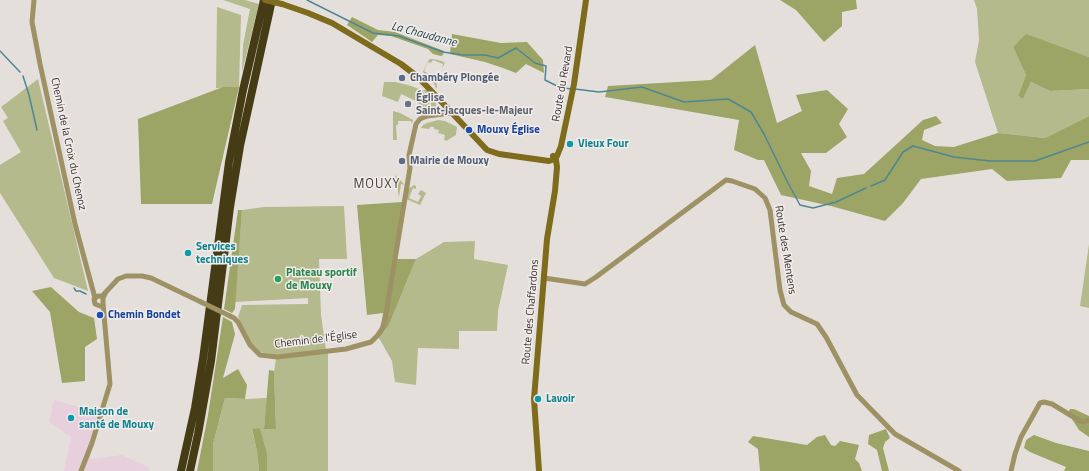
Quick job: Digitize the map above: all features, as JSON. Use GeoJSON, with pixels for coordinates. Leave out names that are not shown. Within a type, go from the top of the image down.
{"type":"FeatureCollection","features":[{"type":"Feature","properties":{"kind":"highway"},"geometry":{"type":"LineString","coordinates":[[181,471],[195,408],[203,358],[228,169],[243,90],[264,0]]}},
{"type":"Feature","properties":{"kind":"highway"},"geometry":{"type":"LineString","coordinates":[[190,471],[211,361],[230,208],[240,146],[272,0]]}},
{"type":"Feature","properties":{"kind":"main road"},"geometry":{"type":"LineString","coordinates":[[264,0],[282,4],[332,23],[387,56],[418,77],[488,150],[499,154],[549,161],[554,157]]}},
{"type":"Feature","properties":{"kind":"main road","name":"Route du Revard"},"geometry":{"type":"LineString","coordinates":[[582,0],[582,32]]}},
{"type":"Feature","properties":{"kind":"main road","name":"Route du Revard"},"geometry":{"type":"LineString","coordinates":[[554,157],[559,152],[574,84],[586,0]]}},
{"type":"Feature","properties":{"kind":"main road","name":"Route des Chaffardons"},"geometry":{"type":"LineString","coordinates":[[539,471],[534,399],[547,239],[555,191],[557,167],[554,157]]}},
{"type":"Feature","properties":{"kind":"street","name":"Chemin de la Croix du Chenoz"},"geometry":{"type":"LineString","coordinates":[[34,0],[32,22],[75,224],[92,292],[100,300],[103,312],[110,384],[92,443],[80,471]]}},
{"type":"Feature","properties":{"kind":"street","name":"Chemin de l'Église"},"geometry":{"type":"LineString","coordinates":[[100,300],[118,280],[126,276],[142,276],[151,278],[234,318],[238,322],[250,345],[260,355],[277,357],[346,349],[371,342],[378,336],[382,329],[386,312],[410,168],[409,155],[416,124],[420,119],[427,116],[452,113]]}},
{"type":"Feature","properties":{"kind":"street","name":"Route des Mentens"},"geometry":{"type":"LineString","coordinates":[[544,278],[585,284],[596,278],[726,180],[755,189],[765,198],[770,210],[780,290],[784,305],[791,312],[817,324],[829,342],[857,395],[895,434],[959,471]]}},
{"type":"Feature","properties":{"kind":"street"},"geometry":{"type":"LineString","coordinates":[[1011,471],[1021,437],[1040,403],[1044,402],[1052,404],[1080,421],[1083,422],[1089,420]]}},
{"type":"Feature","properties":{"kind":"shaded area"},"geometry":{"type":"Polygon","coordinates":[[[54,400],[97,412],[90,459],[122,455],[148,467],[150,471],[64,471],[71,437],[49,422],[54,400]]]}},
{"type":"Feature","properties":{"kind":"green space"},"geometry":{"type":"Polygon","coordinates":[[[223,0],[245,0],[259,4],[242,72],[243,45],[250,9],[223,0]]]}},
{"type":"Feature","properties":{"kind":"green space"},"geometry":{"type":"Polygon","coordinates":[[[780,0],[856,0],[857,9],[842,12],[842,26],[824,42],[796,10],[780,0]]]}},
{"type":"Feature","properties":{"kind":"green space"},"geometry":{"type":"Polygon","coordinates":[[[974,0],[1089,0],[1089,57],[1026,35],[1013,47],[1026,75],[1018,96],[1023,99],[1031,82],[1050,91],[1089,89],[1089,116],[1045,138],[998,133],[975,62],[979,40],[977,9],[974,0]]]}},
{"type":"Feature","properties":{"kind":"green space"},"geometry":{"type":"Polygon","coordinates":[[[217,7],[241,15],[239,87],[216,88],[217,7]]]}},
{"type":"Feature","properties":{"kind":"green space"},"geometry":{"type":"Polygon","coordinates":[[[352,17],[378,30],[395,32],[444,51],[443,55],[433,54],[428,49],[391,36],[378,35],[372,42],[347,25],[352,17]]]}},
{"type":"Feature","properties":{"kind":"green space"},"geometry":{"type":"Polygon","coordinates":[[[452,34],[501,43],[527,42],[543,60],[544,73],[526,64],[516,73],[485,62],[450,54],[452,34]]]}},
{"type":"Feature","properties":{"kind":"green space"},"geometry":{"type":"Polygon","coordinates":[[[1026,34],[1089,57],[1089,89],[1050,91],[1031,82],[1023,99],[1018,96],[1026,75],[1013,47],[1026,34]]]}},
{"type":"Feature","properties":{"kind":"green space"},"geometry":{"type":"Polygon","coordinates":[[[755,45],[777,123],[802,111],[796,95],[827,90],[848,109],[839,124],[847,137],[826,153],[801,153],[811,171],[809,186],[832,194],[837,178],[864,174],[923,120],[936,116],[942,123],[924,130],[922,140],[935,146],[954,147],[998,133],[1045,138],[1089,116],[1089,160],[1071,160],[1061,178],[1007,181],[992,169],[921,179],[903,203],[885,221],[831,206],[781,195],[764,160],[758,160],[734,150],[739,120],[605,97],[608,86],[711,80],[755,45]]]}},
{"type":"Feature","properties":{"kind":"green space"},"geometry":{"type":"Polygon","coordinates":[[[430,59],[445,63],[442,68],[443,64],[433,60],[431,63],[428,62],[424,71],[436,79],[436,89],[435,85],[423,72],[428,61],[430,59]]]}},
{"type":"Feature","properties":{"kind":"green space"},"geometry":{"type":"Polygon","coordinates":[[[38,79],[88,291],[54,278],[0,193],[0,165],[21,152],[3,121],[8,118],[1,107],[38,79]]]}},
{"type":"Feature","properties":{"kind":"green space"},"geometry":{"type":"Polygon","coordinates":[[[384,82],[395,82],[422,90],[430,100],[429,109],[420,115],[423,108],[417,100],[416,101],[401,94],[398,102],[382,96],[384,82]]]}},
{"type":"Feature","properties":{"kind":"green space"},"geometry":{"type":"Polygon","coordinates":[[[223,87],[239,87],[212,204],[141,204],[138,119],[223,87]]]}},
{"type":"Feature","properties":{"kind":"green space"},"geometry":{"type":"Polygon","coordinates":[[[423,90],[428,90],[434,97],[438,111],[431,110],[431,99],[423,90]]]}},
{"type":"Feature","properties":{"kind":"green space"},"geometry":{"type":"Polygon","coordinates":[[[393,111],[413,120],[412,124],[411,121],[398,121],[398,125],[396,125],[397,140],[393,140],[393,111]]]}},
{"type":"Feature","properties":{"kind":"green space"},"geometry":{"type":"Polygon","coordinates":[[[438,120],[445,121],[457,127],[456,135],[446,141],[444,139],[445,135],[438,133],[439,130],[434,129],[434,127],[430,127],[429,129],[421,128],[427,123],[438,120]]]}},
{"type":"Feature","properties":{"kind":"green space"},"geometry":{"type":"Polygon","coordinates":[[[395,175],[405,185],[401,184],[399,197],[395,175]]]}},
{"type":"Feature","properties":{"kind":"green space"},"geometry":{"type":"Polygon","coordinates":[[[414,185],[416,186],[416,189],[413,188],[409,198],[418,202],[421,196],[418,194],[420,191],[421,190],[426,193],[420,205],[406,199],[408,189],[414,185]]]}},
{"type":"Feature","properties":{"kind":"green space"},"geometry":{"type":"Polygon","coordinates":[[[406,203],[397,259],[416,259],[389,325],[379,338],[383,313],[367,315],[357,205],[406,203]]]}},
{"type":"Feature","properties":{"kind":"green space","name":"Plateau sportif de Mouxy"},"geometry":{"type":"Polygon","coordinates":[[[344,206],[347,259],[319,259],[321,315],[326,350],[275,355],[260,352],[252,346],[238,317],[242,305],[308,304],[308,298],[235,302],[242,210],[264,207],[344,206]]]}},
{"type":"Feature","properties":{"kind":"green space"},"geometry":{"type":"Polygon","coordinates":[[[238,210],[242,210],[235,309],[232,313],[224,309],[238,210]]]}},
{"type":"Feature","properties":{"kind":"green space"},"geometry":{"type":"Polygon","coordinates":[[[475,241],[474,259],[508,265],[498,311],[497,331],[459,331],[459,349],[418,348],[416,385],[395,382],[392,361],[379,338],[389,325],[416,259],[444,242],[475,241]]]}},
{"type":"Feature","properties":{"kind":"green space"},"geometry":{"type":"Polygon","coordinates":[[[1089,244],[1089,308],[1080,306],[1089,244]]]}},
{"type":"Feature","properties":{"kind":"green space"},"geometry":{"type":"Polygon","coordinates":[[[51,287],[79,312],[94,318],[97,339],[85,347],[85,381],[62,383],[50,312],[32,291],[51,287]]]}},
{"type":"Feature","properties":{"kind":"green space"},"geometry":{"type":"Polygon","coordinates":[[[223,317],[232,322],[235,334],[223,378],[238,369],[247,385],[245,399],[225,398],[213,444],[213,471],[197,471],[208,415],[223,317]]]}},
{"type":"Feature","properties":{"kind":"green space"},"geometry":{"type":"Polygon","coordinates":[[[328,353],[328,471],[267,471],[267,453],[260,428],[252,430],[257,451],[259,471],[213,471],[213,444],[225,398],[267,398],[264,428],[276,429],[274,371],[276,359],[328,353]]]}},
{"type":"Feature","properties":{"kind":"green space"},"geometry":{"type":"Polygon","coordinates":[[[269,370],[274,371],[276,429],[264,429],[269,370]]]}},
{"type":"Feature","properties":{"kind":"green space"},"geometry":{"type":"Polygon","coordinates":[[[1070,409],[1074,409],[1089,416],[1089,437],[1079,430],[1068,413],[1070,409]]]}},
{"type":"Feature","properties":{"kind":"green space"},"geometry":{"type":"Polygon","coordinates":[[[260,428],[267,453],[267,471],[259,471],[257,451],[252,429],[260,428]]]}},
{"type":"Feature","properties":{"kind":"green space"},"geometry":{"type":"Polygon","coordinates":[[[886,429],[890,438],[885,442],[883,448],[889,471],[882,471],[877,450],[868,444],[869,435],[886,429]]]}},
{"type":"Feature","properties":{"kind":"green space"},"geometry":{"type":"Polygon","coordinates":[[[825,435],[831,445],[835,446],[840,441],[859,445],[855,459],[859,463],[862,471],[760,471],[758,449],[748,442],[753,436],[807,445],[817,437],[825,435]]]}},
{"type":"Feature","properties":{"kind":"green space"},"geometry":{"type":"Polygon","coordinates":[[[1034,435],[1056,443],[1089,451],[1089,471],[1064,471],[1066,467],[1030,452],[1024,448],[1026,440],[1034,435]]]}},
{"type":"Feature","properties":{"kind":"waterway","name":"La Chaudanne"},"geometry":{"type":"LineString","coordinates":[[307,0],[373,33],[399,36],[443,52],[463,55],[485,55],[498,58],[516,48],[535,63],[546,66],[545,80],[559,87],[571,89]]}},
{"type":"Feature","properties":{"kind":"waterway"},"geometry":{"type":"LineString","coordinates":[[0,51],[20,72]]}},
{"type":"Feature","properties":{"kind":"waterway"},"geometry":{"type":"LineString","coordinates":[[23,76],[37,130]]}},
{"type":"Feature","properties":{"kind":"waterway","name":"La Chaudanne"},"geometry":{"type":"LineString","coordinates":[[575,89],[599,92],[642,87],[684,102],[728,99],[751,112],[764,134],[800,205],[813,208],[836,202],[866,188]]}},
{"type":"Feature","properties":{"kind":"waterway"},"geometry":{"type":"LineString","coordinates":[[871,186],[885,180],[903,152],[913,146],[954,157],[990,161],[1035,161],[1089,142]]}},
{"type":"Feature","properties":{"kind":"waterway"},"geometry":{"type":"LineString","coordinates":[[74,288],[76,291],[86,294]]}},
{"type":"Feature","properties":{"kind":"place","name":"Chambéry Plongée"},"geometry":{"type":"Point","coordinates":[402,78]}},
{"type":"Feature","properties":{"kind":"place","name":"Église Saint-Jacques-le-Majeur"},"geometry":{"type":"Point","coordinates":[408,104]}},
{"type":"Feature","properties":{"kind":"place","name":"Mouxy Église"},"geometry":{"type":"Point","coordinates":[469,130]}},
{"type":"Feature","properties":{"kind":"place","name":"Vieux Four"},"geometry":{"type":"Point","coordinates":[570,144]}},
{"type":"Feature","properties":{"kind":"place","name":"Mairie de Mouxy"},"geometry":{"type":"Point","coordinates":[402,161]}},
{"type":"Feature","properties":{"kind":"place","name":"Services techniques"},"geometry":{"type":"Point","coordinates":[188,253]}},
{"type":"Feature","properties":{"kind":"place","name":"Plateau sportif de Mouxy"},"geometry":{"type":"Point","coordinates":[278,279]}},
{"type":"Feature","properties":{"kind":"place","name":"Chemin Bondet"},"geometry":{"type":"Point","coordinates":[100,315]}},
{"type":"Feature","properties":{"kind":"place","name":"Lavoir"},"geometry":{"type":"Point","coordinates":[538,399]}},
{"type":"Feature","properties":{"kind":"place","name":"Maison de santé de Mouxy"},"geometry":{"type":"Point","coordinates":[71,418]}},
{"type":"Feature","properties":{"kind":"district","name":"MOUXY"},"geometry":{"type":"Point","coordinates":[377,185]}}]}
